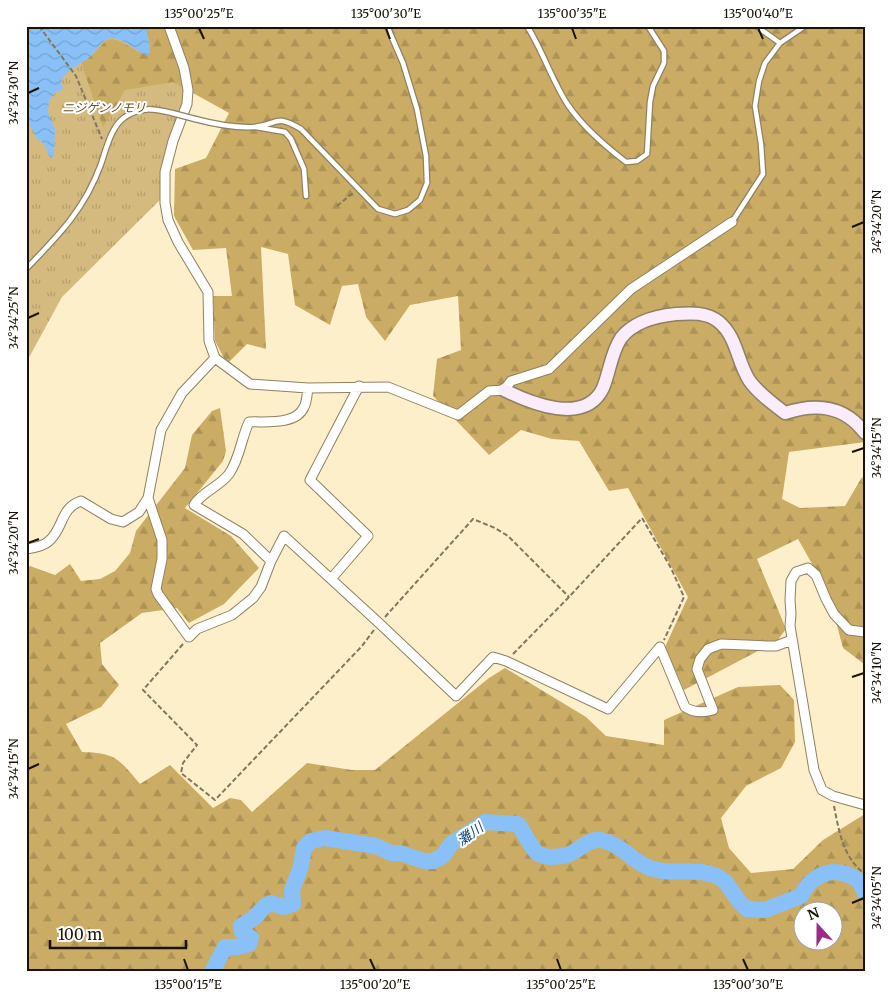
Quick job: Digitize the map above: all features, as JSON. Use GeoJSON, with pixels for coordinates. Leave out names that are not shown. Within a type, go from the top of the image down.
{"type":"FeatureCollection","features":[{"type":"Feature","properties":{"kind":"street"},"geometry":{"type":"LineString","coordinates":[[169,26],[184,68],[188,90],[187,104],[173,141],[165,172],[165,203],[168,220],[178,242],[208,292],[209,341],[215,358],[250,384],[308,388],[388,387],[458,415],[489,391],[504,390],[544,405],[569,409],[581,407],[595,399],[602,390],[614,350],[622,337],[634,326],[663,316],[692,313],[706,314],[719,322],[729,334],[749,380],[758,391],[778,408],[785,413],[803,407],[833,410],[848,417],[865,434]]}},
{"type":"Feature","properties":{"kind":"street"},"geometry":{"type":"LineString","coordinates":[[504,390],[511,381],[550,369],[631,289],[732,222]]}},
{"type":"Feature","properties":{"kind":"street"},"geometry":{"type":"LineString","coordinates":[[26,549],[48,542],[58,530],[66,511],[73,504],[81,501],[111,519],[123,522],[139,512],[148,498],[161,430],[182,393],[215,358]]}},
{"type":"Feature","properties":{"kind":"street"},"geometry":{"type":"LineString","coordinates":[[331,579],[368,536],[310,480],[359,386]]}},
{"type":"Feature","properties":{"kind":"street"},"geometry":{"type":"LineString","coordinates":[[271,561],[243,534],[194,506],[198,499],[224,480],[236,463],[244,431],[249,422],[282,421],[296,416],[304,409],[308,388]]}},
{"type":"Feature","properties":{"kind":"street"},"geometry":{"type":"LineString","coordinates":[[148,498],[162,540],[162,560],[156,588],[158,594],[189,637],[197,629],[232,615],[253,598],[262,587],[271,561],[284,536],[379,622],[456,696],[493,657],[608,708],[660,647],[685,708],[691,711],[705,712],[713,710],[697,669],[700,659],[708,649],[722,644],[776,646],[792,640]]}},
{"type":"Feature","properties":{"kind":"street"},"geometry":{"type":"LineString","coordinates":[[865,632],[850,630],[834,614],[816,575],[808,568],[796,572],[791,581],[790,626],[814,770],[822,790],[833,796],[865,805]]}},
{"type":"Feature","properties":{"kind":"lane"},"geometry":{"type":"LineString","coordinates":[[254,127],[276,120],[286,121],[294,125],[301,129],[378,209],[394,214],[408,210],[420,200],[427,183],[426,156],[417,109],[403,63],[387,26]]}},
{"type":"Feature","properties":{"kind":"lane"},"geometry":{"type":"LineString","coordinates":[[527,26],[569,106],[611,151],[626,162],[636,161],[647,154],[650,102],[653,86],[664,63],[664,51],[648,26]]}},
{"type":"Feature","properties":{"kind":"lane"},"geometry":{"type":"LineString","coordinates":[[756,26],[780,43]]}},
{"type":"Feature","properties":{"kind":"lane"},"geometry":{"type":"LineString","coordinates":[[732,222],[763,174],[762,144],[755,106],[759,81],[765,63],[780,43],[805,26]]}},
{"type":"Feature","properties":{"kind":"lane"},"geometry":{"type":"LineString","coordinates":[[26,270],[69,224],[98,173],[106,148],[115,129],[123,118],[151,108],[219,125],[254,127],[284,132],[292,139],[304,168],[306,196]]}},
{"type":"Feature","properties":{"kind":"path"},"geometry":{"type":"LineString","coordinates":[[39,26],[76,76],[106,148]]}},
{"type":"Feature","properties":{"kind":"path"},"geometry":{"type":"LineString","coordinates":[[337,206],[358,189]]}},
{"type":"Feature","properties":{"kind":"path"},"geometry":{"type":"LineString","coordinates":[[506,662],[642,518],[684,597],[660,647]]}},
{"type":"Feature","properties":{"kind":"path"},"geometry":{"type":"LineString","coordinates":[[189,637],[142,690],[197,746],[183,762],[181,773],[215,800],[362,646],[379,622],[473,519],[495,528],[508,536],[569,597]]}},
{"type":"Feature","properties":{"kind":"path"},"geometry":{"type":"LineString","coordinates":[[833,796],[839,830],[845,850],[857,867],[865,874]]}},
{"type":"Feature","properties":{"kind":"green space","name":"ニジゲンノモリ"},"geometry":{"type":"Polygon","coordinates":[[[26,26],[163,26],[188,90],[163,197],[62,297],[26,363],[26,26]]]}},
{"type":"Feature","properties":{"kind":"green space"},"geometry":{"type":"Polygon","coordinates":[[[147,26],[865,26],[865,442],[789,452],[782,499],[800,508],[845,506],[862,477],[865,482],[865,663],[843,648],[828,592],[798,539],[757,559],[786,629],[777,641],[684,690],[665,647],[688,597],[628,488],[609,491],[579,441],[552,439],[521,430],[489,455],[433,396],[437,359],[461,350],[458,296],[410,305],[385,341],[366,317],[358,284],[342,286],[330,325],[295,305],[288,254],[261,247],[266,349],[247,344],[227,364],[215,341],[213,296],[232,296],[226,248],[193,250],[174,216],[175,169],[206,158],[229,113],[173,82],[125,90],[103,127],[81,62],[111,39],[126,44],[139,52],[150,44],[146,30],[147,26]]]}},
{"type":"Feature","properties":{"kind":"green space"},"geometry":{"type":"Polygon","coordinates":[[[220,408],[226,451],[223,461],[185,508],[231,536],[259,568],[224,604],[189,623],[177,608],[142,613],[100,643],[102,664],[119,685],[101,707],[66,724],[82,752],[102,754],[116,759],[140,784],[170,765],[213,808],[230,798],[241,800],[252,812],[307,763],[352,770],[375,770],[489,678],[505,668],[586,717],[606,736],[664,745],[664,720],[738,687],[780,685],[794,700],[795,742],[781,768],[746,786],[721,818],[729,848],[751,873],[793,869],[823,840],[865,814],[865,972],[26,972],[26,569],[30,566],[55,575],[70,564],[81,581],[100,579],[115,571],[130,553],[136,531],[185,468],[192,435],[212,411],[220,408]]]}},
{"type":"Feature","properties":{"kind":"water"},"geometry":{"type":"Polygon","coordinates":[[[26,26],[147,26],[150,45],[148,56],[122,41],[109,38],[89,58],[71,70],[61,80],[63,89],[55,93],[49,101],[48,112],[55,129],[54,156],[51,158],[45,145],[36,137],[26,118],[26,26]]]}},
{"type":"Feature","properties":{"kind":"waterway","name":"灘川"},"geometry":{"type":"LineString","coordinates":[[212,972],[225,947],[249,944],[251,938],[242,932],[241,926],[254,918],[265,906],[271,903],[284,907],[293,904],[292,890],[301,866],[304,848],[311,841],[325,838],[376,846],[391,853],[400,853],[424,861],[433,861],[443,856],[451,844],[485,822],[518,824],[534,850],[542,856],[565,856],[587,843],[601,840],[615,845],[650,868],[714,875],[729,886],[738,901],[747,909],[765,910],[801,896],[809,884],[819,876],[832,872],[839,872],[855,878],[860,882],[865,893]]}}]}
